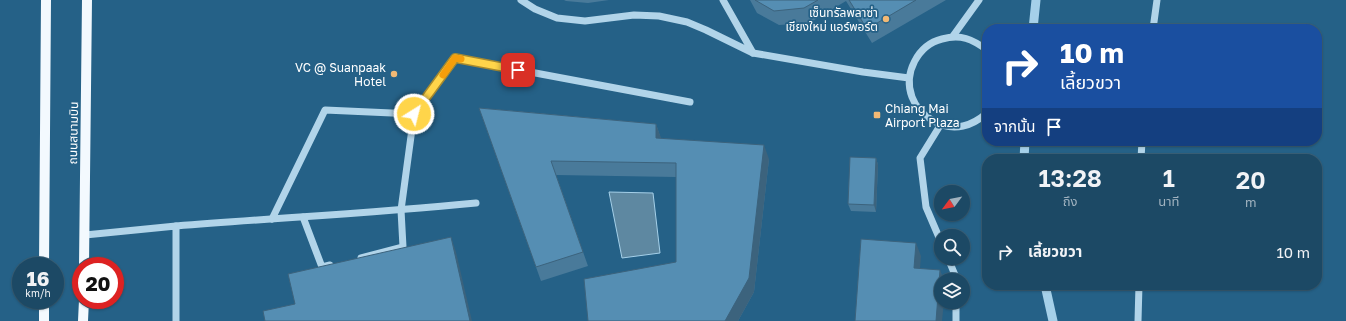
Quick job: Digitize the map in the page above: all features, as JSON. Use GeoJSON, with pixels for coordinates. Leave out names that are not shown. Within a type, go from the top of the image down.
{"type":"FeatureCollection","features":[{"type":"Feature","properties":{"kind":"main road"},"geometry":{"type":"LineString","coordinates":[[44,257],[46,0]]}},
{"type":"Feature","properties":{"kind":"main road","name":"ถนนสนามบิน"},"geometry":{"type":"LineString","coordinates":[[84,257],[87,0]]}},
{"type":"Feature","properties":{"kind":"main road"},"geometry":{"type":"LineString","coordinates":[[44,309],[44,321]]}},
{"type":"Feature","properties":{"kind":"main road"},"geometry":{"type":"LineString","coordinates":[[83,321],[84,309]]}},
{"type":"Feature","properties":{"kind":"lane"},"geometry":{"type":"LineString","coordinates":[[521,0],[535,9],[557,18],[585,21],[634,15],[660,16],[687,22],[753,53],[909,78]]}},
{"type":"Feature","properties":{"kind":"lane"},"geometry":{"type":"LineString","coordinates":[[723,0],[753,53]]}},
{"type":"Feature","properties":{"kind":"lane"},"geometry":{"type":"LineString","coordinates":[[953,36],[979,0]]}},
{"type":"Feature","properties":{"kind":"lane"},"geometry":{"type":"LineString","coordinates":[[1154,24],[1157,0]]}},
{"type":"Feature","properties":{"kind":"lane"},"geometry":{"type":"LineString","coordinates":[[982,46],[975,41],[960,36],[953,36],[935,41],[922,50],[913,63],[909,78],[912,96],[920,110],[932,120],[946,126],[962,126],[977,121],[982,117]]}},
{"type":"Feature","properties":{"kind":"lane"},"geometry":{"type":"LineString","coordinates":[[351,260],[403,247],[401,210],[414,114],[455,58],[690,102]]}},
{"type":"Feature","properties":{"kind":"lane"},"geometry":{"type":"LineString","coordinates":[[272,219],[325,110],[414,114]]}},
{"type":"Feature","properties":{"kind":"lane"},"geometry":{"type":"LineString","coordinates":[[935,229],[926,207],[920,158],[941,124]]}},
{"type":"Feature","properties":{"kind":"lane"},"geometry":{"type":"LineString","coordinates":[[85,235],[176,226],[401,210],[476,202]]}},
{"type":"Feature","properties":{"kind":"lane"},"geometry":{"type":"LineString","coordinates":[[303,217],[322,267],[336,263]]}},
{"type":"Feature","properties":{"kind":"lane"},"geometry":{"type":"LineString","coordinates":[[176,226],[176,321]]}},
{"type":"Feature","properties":{"kind":"lane"},"geometry":{"type":"LineString","coordinates":[[1138,321],[1139,290]]}},
{"type":"Feature","properties":{"kind":"lane"},"geometry":{"type":"LineString","coordinates":[[956,309],[956,321]]}},
{"type":"Feature","properties":{"kind":"water"},"geometry":{"type":"Polygon","coordinates":[[[609,192],[653,193],[660,253],[622,258],[609,192]]]}},
{"type":"Feature","properties":{"kind":"building"},"geometry":{"type":"Polygon","coordinates":[[[755,0],[818,0],[804,8],[774,11],[755,0]]]}},
{"type":"Feature","properties":{"kind":"building"},"geometry":{"type":"Polygon","coordinates":[[[849,0],[916,0],[867,29],[849,0]]]}},
{"type":"Feature","properties":{"kind":"building"},"geometry":{"type":"Polygon","coordinates":[[[479,108],[656,124],[656,138],[764,145],[749,278],[725,321],[588,321],[584,279],[676,262],[676,163],[551,161],[583,252],[536,267],[479,108]]]}},
{"type":"Feature","properties":{"kind":"building"},"geometry":{"type":"Polygon","coordinates":[[[850,157],[876,158],[874,205],[848,204],[850,157]]]}},
{"type":"Feature","properties":{"kind":"building"},"geometry":{"type":"Polygon","coordinates":[[[451,237],[470,321],[265,321],[263,311],[295,304],[288,274],[451,237]]]}},
{"type":"Feature","properties":{"kind":"building"},"geometry":{"type":"Polygon","coordinates":[[[861,239],[916,243],[914,268],[940,270],[940,273],[934,273],[934,309],[937,309],[936,321],[855,321],[861,239]]]}},
{"type":"Feature","properties":{"kind":"waterway"},"geometry":{"type":"LineString","coordinates":[[1034,24],[1036,0]]}},
{"type":"Feature","properties":{"kind":"waterway"},"geometry":{"type":"LineString","coordinates":[[1024,154],[1025,146]]}},
{"type":"Feature","properties":{"kind":"waterway"},"geometry":{"type":"LineString","coordinates":[[1046,290],[1053,321]]}},
{"type":"Feature","properties":{"kind":"slow traffic"},"geometry":{"type":"LineString","coordinates":[[443,75],[455,58],[461,59]]}},
{"type":"Feature","properties":{"kind":"place","name":"เซ็นทรัลพลาซ่า เชียงใหม่ แอร์พอร์ต"},"geometry":{"type":"Point","coordinates":[886,19]}},
{"type":"Feature","properties":{"kind":"place","name":"VC @ Suanpaak Hotel"},"geometry":{"type":"Point","coordinates":[394,74]}},
{"type":"Feature","properties":{"kind":"place","name":"Chiang Mai Airport Plaza"},"geometry":{"type":"Point","coordinates":[877,115]}},
{"type":"Feature","properties":{"kind":"route"},"geometry":{"type":"LineString","coordinates":[[414,114],[455,58],[518,70]]}}]}
